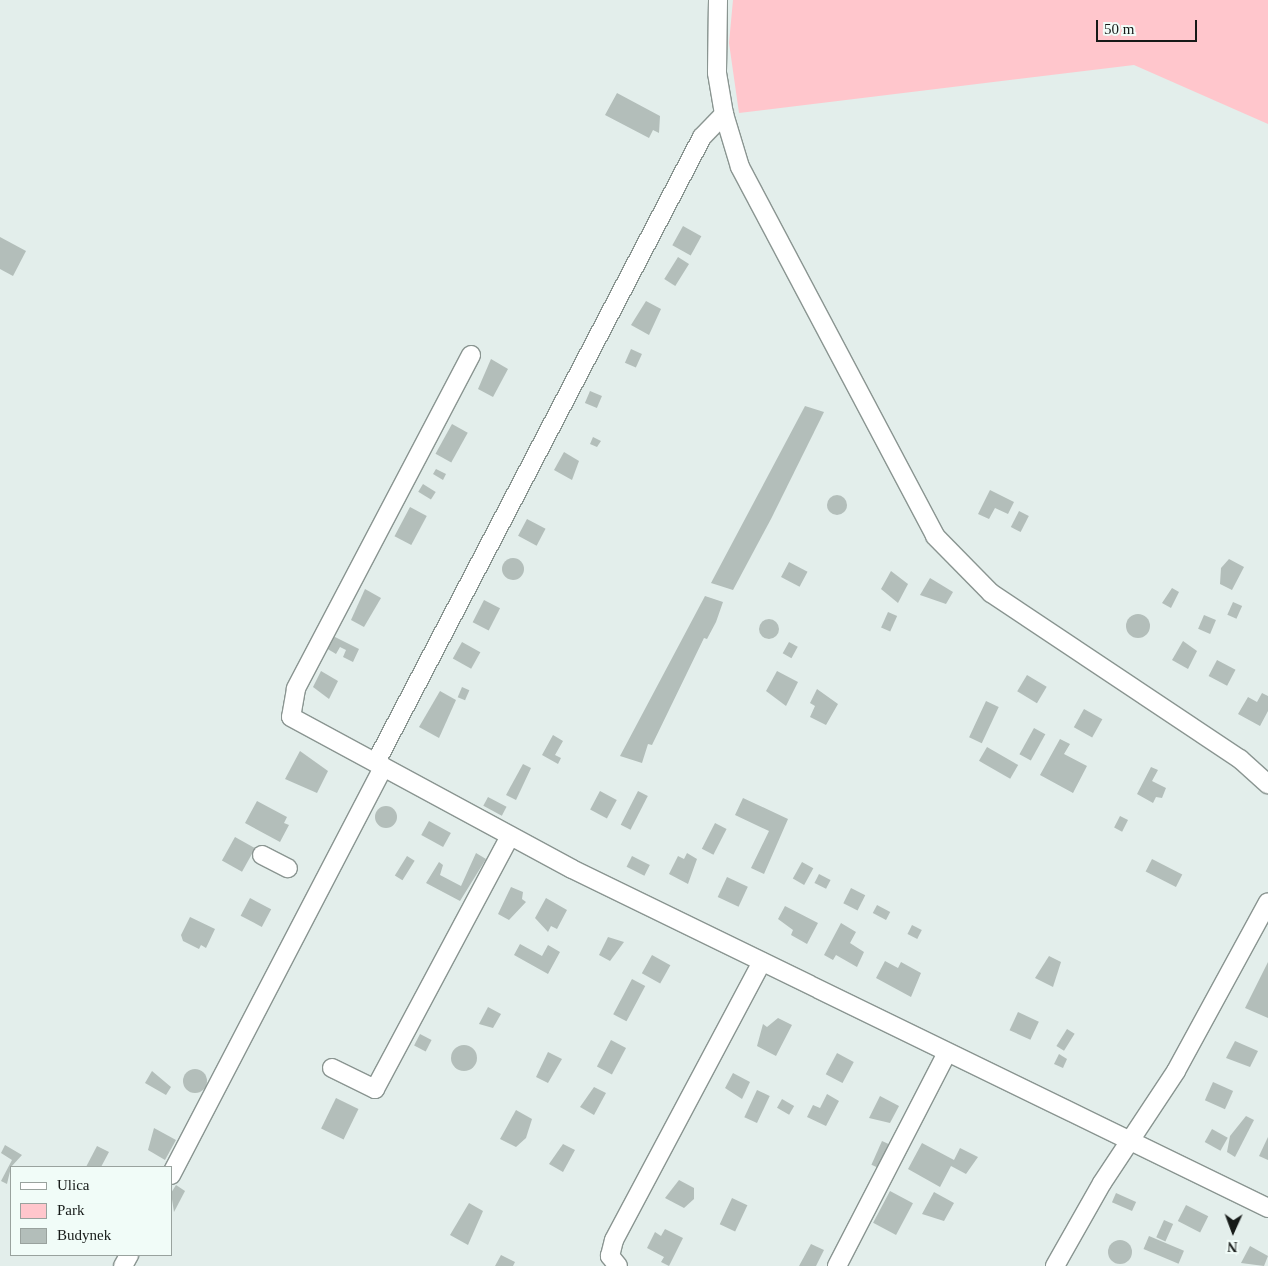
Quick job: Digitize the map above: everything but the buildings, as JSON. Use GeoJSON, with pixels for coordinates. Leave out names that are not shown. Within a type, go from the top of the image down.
{"type":"FeatureCollection","features":[{"type":"Feature","properties":{"kind":"street"},"geometry":{"type":"LineString","coordinates":[[718,0],[716,57],[724,114],[758,207],[910,496],[946,551],[991,593],[1240,759],[1268,784]]}},
{"type":"Feature","properties":{"kind":"street"},"geometry":{"type":"LineString","coordinates":[[172,1173],[702,137],[724,114]]}},
{"type":"Feature","properties":{"kind":"street"},"geometry":{"type":"LineString","coordinates":[[471,355],[290,704],[291,716],[510,836],[947,1053],[1268,1208]]}},
{"type":"Feature","properties":{"kind":"street"},"geometry":{"type":"LineString","coordinates":[[332,1068],[375,1089],[510,836]]}},
{"type":"Feature","properties":{"kind":"street"},"geometry":{"type":"LineString","coordinates":[[262,855],[288,868]]}},
{"type":"Feature","properties":{"kind":"street"},"geometry":{"type":"LineString","coordinates":[[1056,1266],[1129,1142],[1176,1071],[1268,902]]}},
{"type":"Feature","properties":{"kind":"street"},"geometry":{"type":"LineString","coordinates":[[618,1266],[610,1256],[614,1240],[762,962]]}},
{"type":"Feature","properties":{"kind":"street"},"geometry":{"type":"LineString","coordinates":[[837,1266],[947,1053]]}},
{"type":"Feature","properties":{"kind":"green space"},"geometry":{"type":"Polygon","coordinates":[[[733,0],[1268,0],[1268,124],[1134,65],[739,113],[729,43],[733,0]]]}}]}
